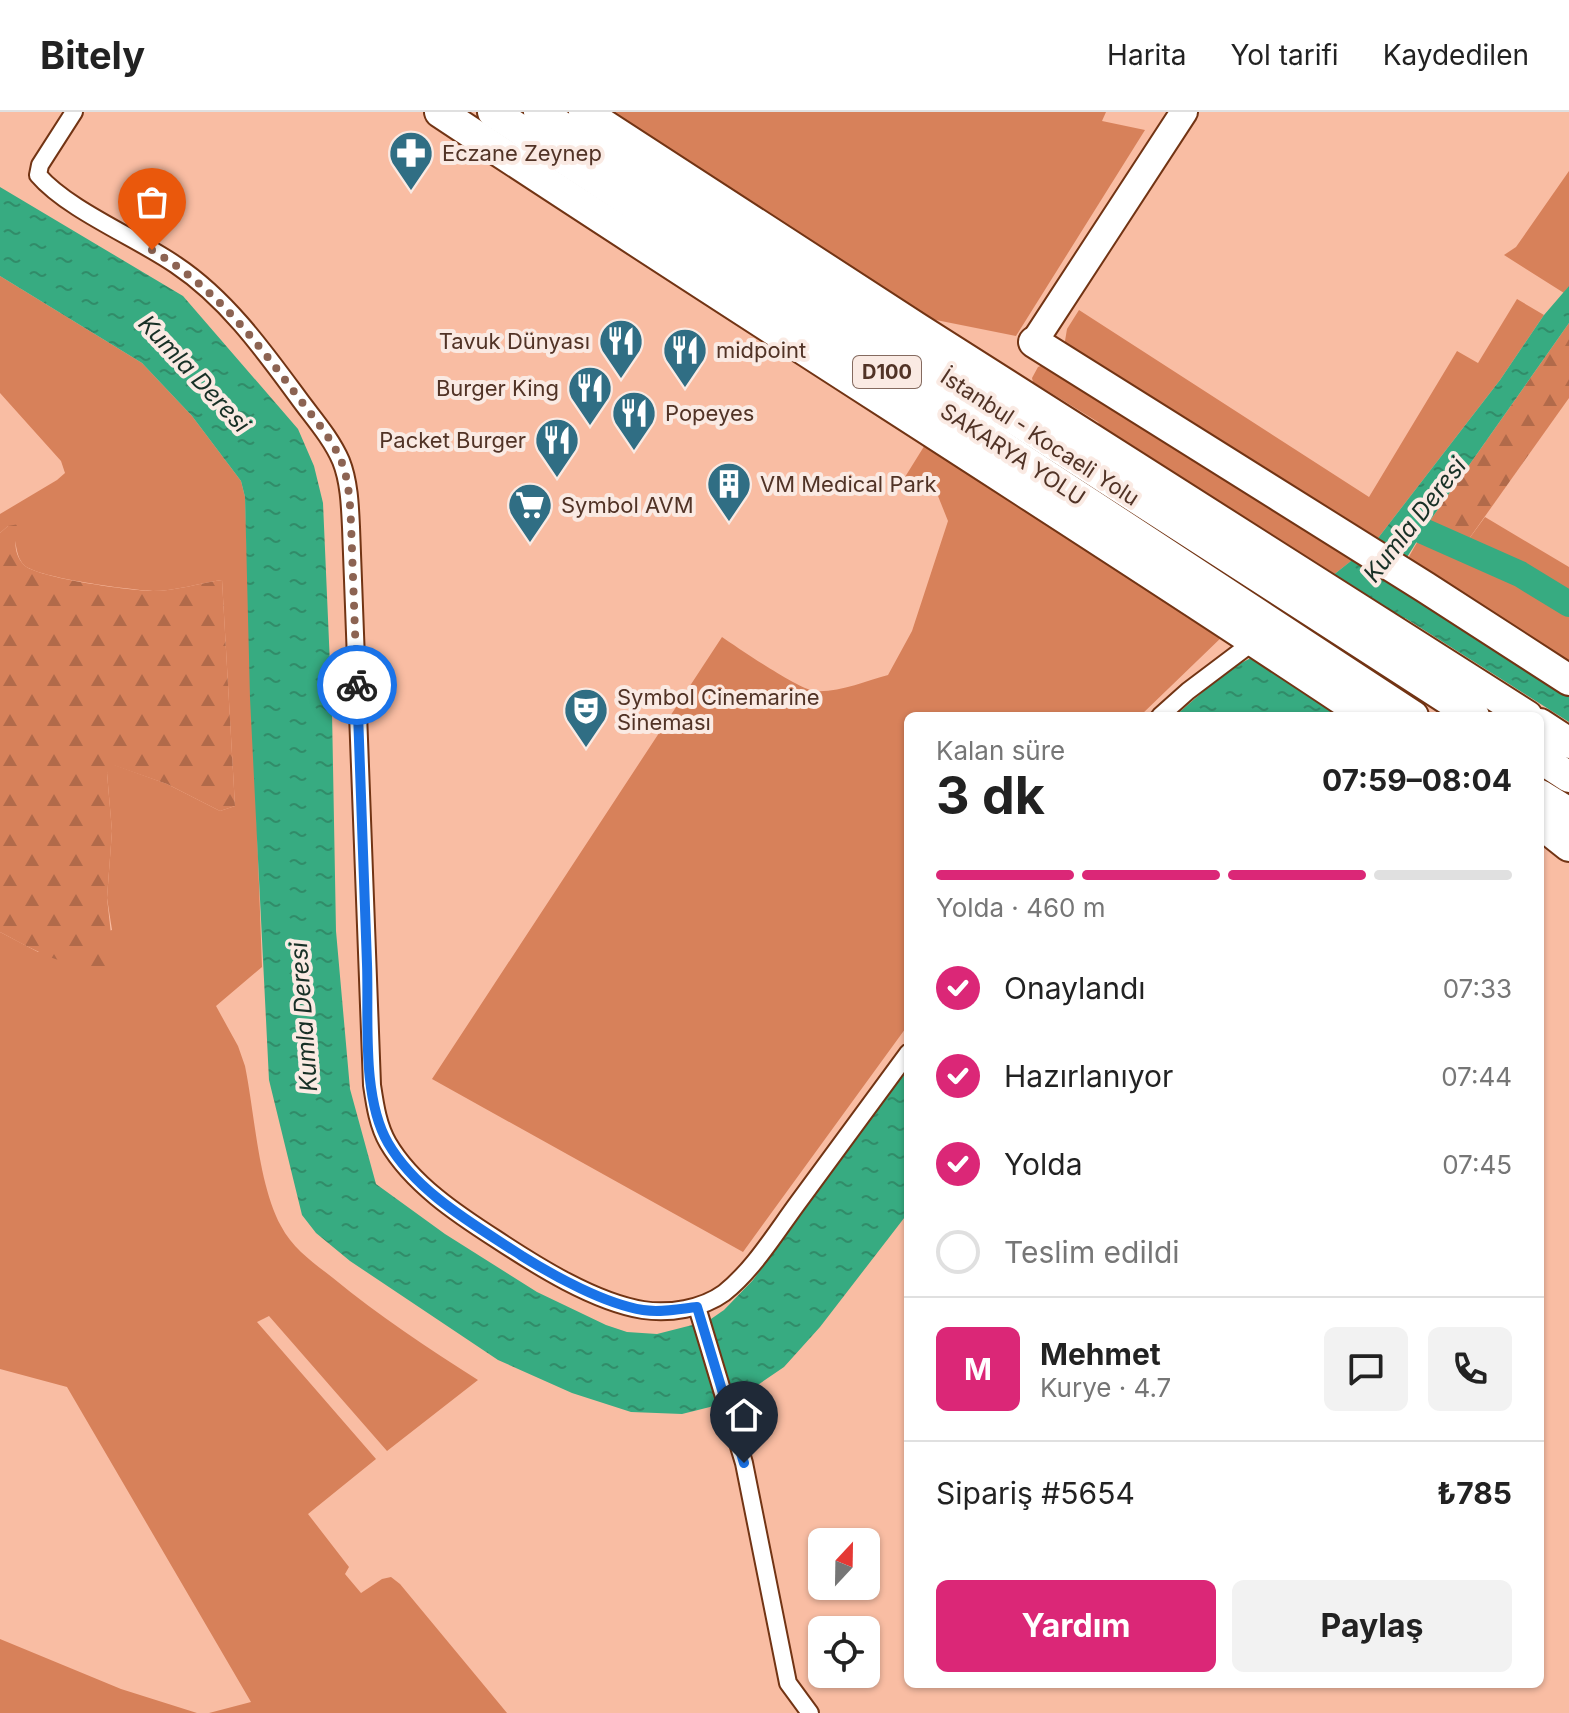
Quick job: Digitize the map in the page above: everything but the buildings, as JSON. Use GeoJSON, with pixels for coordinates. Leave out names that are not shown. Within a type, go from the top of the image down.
{"type":"FeatureCollection","features":[{"type":"Feature","properties":{"kind":"highway"},"geometry":{"type":"LineString","coordinates":[[440,112],[1267,641]]}},
{"type":"Feature","properties":{"kind":"highway","name":"SAKARYA YOLU"},"geometry":{"type":"LineString","coordinates":[[493,112],[1267,641],[1363,699],[1401,712]]}},
{"type":"Feature","properties":{"kind":"highway","name":"İstanbul - Kocaeli Yolu"},"geometry":{"type":"LineString","coordinates":[[539,112],[1308,592]]}},
{"type":"Feature","properties":{"kind":"highway"},"geometry":{"type":"LineString","coordinates":[[584,112],[1102,444],[1308,592]]}},
{"type":"Feature","properties":{"kind":"highway"},"geometry":{"type":"LineString","coordinates":[[1034,342],[1021,376],[1023,384],[1076,418],[1102,444]]}},
{"type":"Feature","properties":{"kind":"highway"},"geometry":{"type":"LineString","coordinates":[[966,359],[995,365],[1011,362],[1034,342]]}},
{"type":"Feature","properties":{"kind":"highway"},"geometry":{"type":"LineString","coordinates":[[1034,342],[1569,680]]}},
{"type":"Feature","properties":{"kind":"highway","name":"D100"},"geometry":{"type":"LineString","coordinates":[[1308,592],[1387,643],[1419,681],[1468,712]]}},
{"type":"Feature","properties":{"kind":"highway"},"geometry":{"type":"LineString","coordinates":[[1387,643],[1519,712]]}},
{"type":"Feature","properties":{"kind":"highway"},"geometry":{"type":"LineString","coordinates":[[1419,681],[1486,712]]}},
{"type":"Feature","properties":{"kind":"highway"},"geometry":{"type":"LineString","coordinates":[[1363,699],[1396,712]]}},
{"type":"Feature","properties":{"kind":"highway"},"geometry":{"type":"LineString","coordinates":[[1544,727],[1569,743]]}},
{"type":"Feature","properties":{"kind":"highway"},"geometry":{"type":"LineString","coordinates":[[1544,739],[1569,751]]}},
{"type":"Feature","properties":{"kind":"highway"},"geometry":{"type":"LineString","coordinates":[[1544,761],[1569,777]]}},
{"type":"Feature","properties":{"kind":"highway"},"geometry":{"type":"LineString","coordinates":[[1544,797],[1569,813]]}},
{"type":"Feature","properties":{"kind":"highway"},"geometry":{"type":"LineString","coordinates":[[1544,829],[1569,846]]}},
{"type":"Feature","properties":{"kind":"main road"},"geometry":{"type":"LineString","coordinates":[[1034,342],[1184,112]]}},
{"type":"Feature","properties":{"kind":"street"},"geometry":{"type":"LineString","coordinates":[[74,112],[40,165],[38,175],[58,194],[201,283],[228,309],[274,365],[332,442],[342,464],[351,527],[369,1053],[377,1115],[387,1141],[405,1167],[433,1194],[548,1273],[642,1310],[698,1310],[737,1281],[766,1246],[904,1058]]}},
{"type":"Feature","properties":{"kind":"street"},"geometry":{"type":"LineString","coordinates":[[1164,712],[1188,691],[1267,641]]}},
{"type":"Feature","properties":{"kind":"street"},"geometry":{"type":"LineString","coordinates":[[698,1310],[744,1463],[788,1683],[810,1713]]}},
{"type":"Feature","properties":{"kind":"green space"},"geometry":{"type":"Polygon","coordinates":[[[603,112],[1106,112],[1102,121],[1145,130],[1016,336],[921,317],[603,112]]]}},
{"type":"Feature","properties":{"kind":"green space"},"geometry":{"type":"Polygon","coordinates":[[[1569,171],[1569,286],[1564,293],[1504,255],[1516,247],[1569,171]]]}},
{"type":"Feature","properties":{"kind":"green space"},"geometry":{"type":"Polygon","coordinates":[[[0,276],[142,363],[192,416],[241,481],[245,497],[262,967],[216,1006],[238,1046],[245,1066],[267,1190],[286,1234],[304,1255],[368,1305],[478,1380],[387,1451],[269,1316],[257,1322],[376,1459],[308,1514],[349,1567],[345,1574],[361,1593],[382,1579],[391,1577],[400,1584],[507,1713],[209,1713],[251,1702],[67,1387],[0,1369],[0,932],[38,952],[112,930],[107,898],[112,831],[107,773],[109,763],[167,784],[220,811],[235,806],[222,580],[153,591],[65,579],[24,565],[8,526],[0,533],[0,514],[65,473],[61,461],[0,393],[0,276]]]}},
{"type":"Feature","properties":{"kind":"green space"},"geometry":{"type":"Polygon","coordinates":[[[1517,299],[1544,315],[1500,380],[1375,542],[1064,347],[1067,329],[1079,310],[1369,497],[1457,351],[1478,363],[1517,299]]]}},
{"type":"Feature","properties":{"kind":"green space"},"geometry":{"type":"Polygon","coordinates":[[[1569,323],[1569,398],[1466,543],[1444,537],[1427,525],[1569,323]]]}},
{"type":"Feature","properties":{"kind":"green space"},"geometry":{"type":"Polygon","coordinates":[[[1043,365],[1058,370],[1360,554],[1332,576],[1110,439],[1098,422],[1033,382],[1038,367],[1043,365]]]}},
{"type":"Feature","properties":{"kind":"green space"},"geometry":{"type":"Polygon","coordinates":[[[928,440],[1226,633],[1144,712],[904,712],[904,1031],[743,1252],[432,1079],[722,637],[782,676],[814,691],[842,688],[888,675],[912,631],[948,521],[938,496],[905,477],[928,440]]]}},
{"type":"Feature","properties":{"kind":"green space"},"geometry":{"type":"Polygon","coordinates":[[[1485,517],[1569,567],[1569,665],[1407,560],[1427,525],[1444,537],[1466,543],[1485,517]]]}},
{"type":"Feature","properties":{"kind":"green space"},"geometry":{"type":"Polygon","coordinates":[[[19,524],[16,546],[20,561],[32,570],[47,575],[153,591],[222,580],[235,806],[220,811],[167,784],[113,765],[107,773],[112,831],[107,898],[114,961],[106,970],[64,962],[0,932],[0,533],[8,526],[19,524]]]}},
{"type":"Feature","properties":{"kind":"green space"},"geometry":{"type":"Polygon","coordinates":[[[0,1639],[121,1689],[197,1713],[0,1713],[0,1639]]]}},
{"type":"Feature","properties":{"kind":"water","name":"Kumla Deresi"},"geometry":{"type":"Polygon","coordinates":[[[0,187],[183,296],[298,429],[314,466],[323,503],[332,711],[336,931],[350,1089],[376,1184],[445,1234],[537,1292],[606,1325],[627,1332],[657,1334],[708,1321],[724,1310],[753,1280],[904,1069],[904,1218],[820,1327],[784,1367],[746,1393],[710,1407],[682,1414],[631,1412],[572,1393],[498,1360],[350,1261],[316,1233],[302,1215],[269,1080],[250,698],[245,497],[241,481],[192,416],[142,363],[0,276],[0,187]]]}},
{"type":"Feature","properties":{"kind":"water","name":"Kumla Deresi"},"geometry":{"type":"Polygon","coordinates":[[[1569,286],[1569,323],[1427,525],[1391,583],[1569,694],[1569,722],[1405,618],[1358,681],[1348,703],[1331,712],[1180,712],[1229,669],[1267,650],[1332,576],[1375,542],[1500,380],[1544,315],[1569,286]]]}},
{"type":"Feature","properties":{"kind":"waterway","name":"Kumla Deresi"},"geometry":{"type":"LineString","coordinates":[[1414,527],[1520,574],[1569,604]]}},
{"type":"Feature","properties":{"kind":"way so far"},"geometry":{"type":"LineString","coordinates":[[152,250],[201,283],[228,309],[332,442],[342,464],[349,497],[357,685]]}},
{"type":"Feature","properties":{"kind":"place","name":"Eczane Zeynep"},"geometry":{"type":"Point","coordinates":[411,192]}},
{"type":"Feature","properties":{"kind":"place","name":"Tavuk Dünyası"},"geometry":{"type":"Point","coordinates":[621,380]}},
{"type":"Feature","properties":{"kind":"place","name":"midpoint"},"geometry":{"type":"Point","coordinates":[685,389]}},
{"type":"Feature","properties":{"kind":"place","name":"Burger King"},"geometry":{"type":"Point","coordinates":[590,427]}},
{"type":"Feature","properties":{"kind":"place","name":"Popeyes"},"geometry":{"type":"Point","coordinates":[634,452]}},
{"type":"Feature","properties":{"kind":"place","name":"Packet Burger"},"geometry":{"type":"Point","coordinates":[557,479]}},
{"type":"Feature","properties":{"kind":"place","name":"VM Medical Park"},"geometry":{"type":"Point","coordinates":[729,523]}},
{"type":"Feature","properties":{"kind":"place","name":"Symbol AVM"},"geometry":{"type":"Point","coordinates":[530,544]}},
{"type":"Feature","properties":{"kind":"place","name":"Symbol Cinemarine Sineması"},"geometry":{"type":"Point","coordinates":[586,749]}},
{"type":"Feature","properties":{"kind":"route"},"geometry":{"type":"LineString","coordinates":[[357,685],[369,1053],[377,1115],[387,1141],[405,1167],[433,1194],[548,1273],[642,1310],[668,1311],[697,1307],[744,1463]]}}]}
